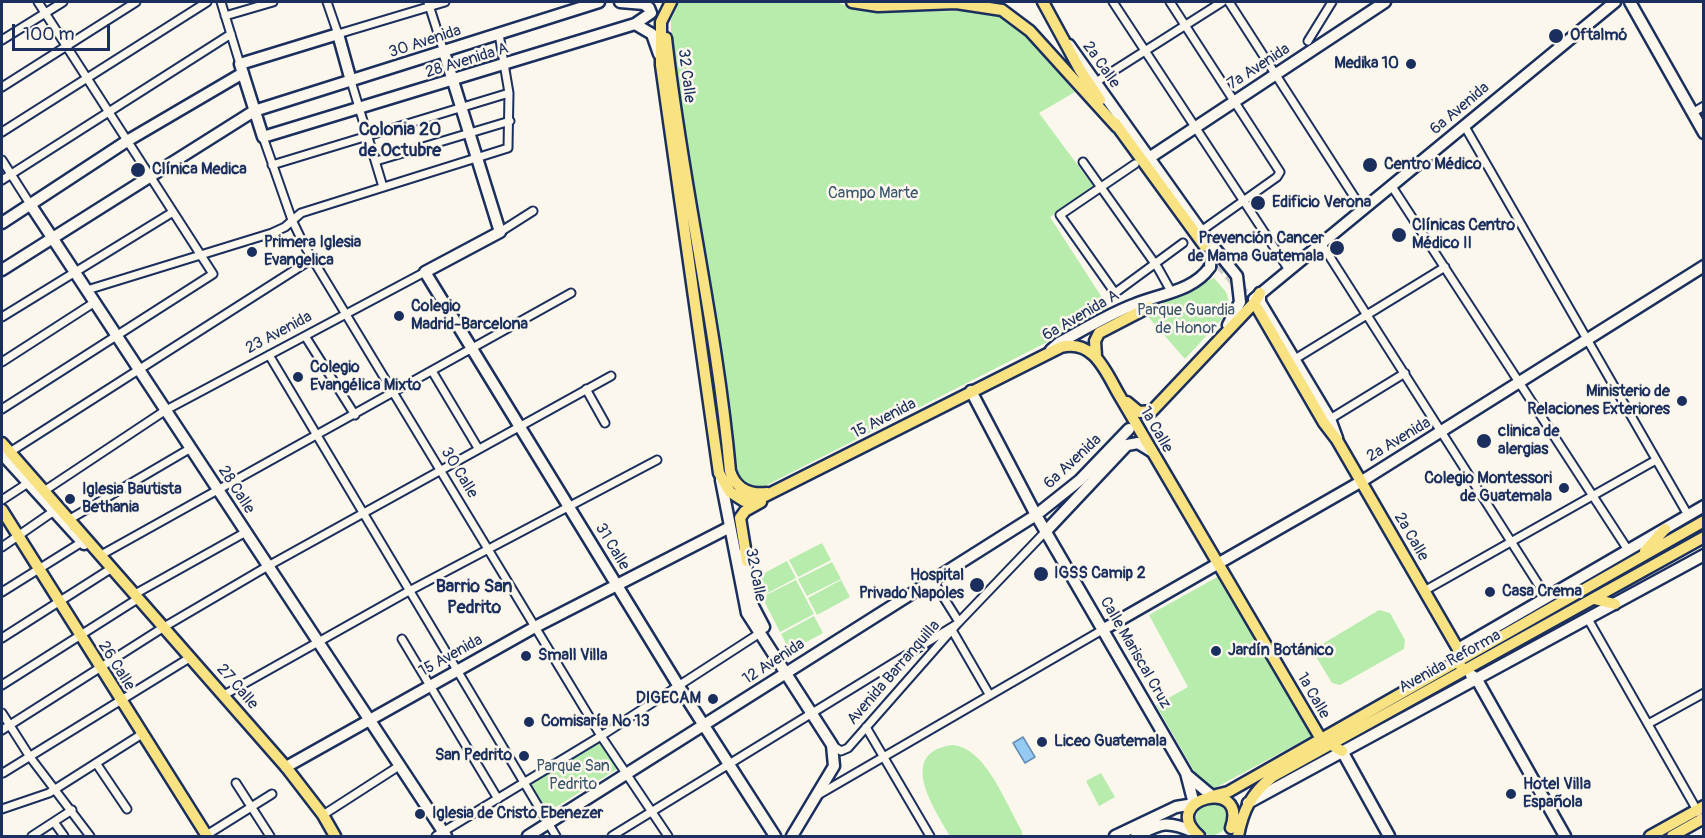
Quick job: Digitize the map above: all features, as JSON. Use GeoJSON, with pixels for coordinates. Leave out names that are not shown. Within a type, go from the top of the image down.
{"type":"FeatureCollection","features":[{"type":"Feature","properties":{"kind":"main road"},"geometry":{"type":"LineString","coordinates":[[852,2],[878,6],[956,3],[1002,10],[1030,31],[1117,127]]}},
{"type":"Feature","properties":{"kind":"main road"},"geometry":{"type":"LineString","coordinates":[[1043,2],[1062,38]]}},
{"type":"Feature","properties":{"kind":"main road","name":"32 Calle"},"geometry":{"type":"LineString","coordinates":[[669,7],[661,22],[661,58],[719,472],[730,492],[742,500],[752,501],[779,490]]}},
{"type":"Feature","properties":{"kind":"main road","name":"32 Calle"},"geometry":{"type":"LineString","coordinates":[[669,7],[666,35],[672,90],[723,406],[730,471],[738,486],[747,491],[758,494],[779,490]]}},
{"type":"Feature","properties":{"kind":"main road","name":"2a Calle"},"geometry":{"type":"LineString","coordinates":[[1062,38],[1117,127],[1210,252]]}},
{"type":"Feature","properties":{"kind":"main road"},"geometry":{"type":"LineString","coordinates":[[1118,393],[1139,412],[1152,411],[1255,302],[1260,293]]}},
{"type":"Feature","properties":{"kind":"main road"},"geometry":{"type":"LineString","coordinates":[[1096,356],[1095,340],[1099,333],[1149,307]]}},
{"type":"Feature","properties":{"kind":"main road","name":"2a Calle"},"geometry":{"type":"LineString","coordinates":[[1258,309],[1324,423],[1362,481],[1471,669]]}},
{"type":"Feature","properties":{"kind":"main road"},"geometry":{"type":"LineString","coordinates":[[1048,352],[1075,345],[1096,356]]}},
{"type":"Feature","properties":{"kind":"main road","name":"6a Avenida A"},"geometry":{"type":"LineString","coordinates":[[971,391],[1048,352]]}},
{"type":"Feature","properties":{"kind":"main road","name":"1a Calle"},"geometry":{"type":"LineString","coordinates":[[1096,356],[1218,563]]}},
{"type":"Feature","properties":{"kind":"main road","name":"15 Avenida"},"geometry":{"type":"LineString","coordinates":[[779,490],[971,391]]}},
{"type":"Feature","properties":{"kind":"main road","name":"27 Calle"},"geometry":{"type":"LineString","coordinates":[[2,443],[6,453],[70,519],[286,767],[323,815],[335,837]]}},
{"type":"Feature","properties":{"kind":"main road"},"geometry":{"type":"LineString","coordinates":[[747,561],[740,518],[745,511],[779,490]]}},
{"type":"Feature","properties":{"kind":"main road","name":"26 Calle"},"geometry":{"type":"LineString","coordinates":[[2,510],[206,836]]}},
{"type":"Feature","properties":{"kind":"main road","name":"Avenida Reforma"},"geometry":{"type":"LineString","coordinates":[[1194,804],[1205,797],[1228,792],[1462,654],[1639,558],[1704,519]]}},
{"type":"Feature","properties":{"kind":"main road"},"geometry":{"type":"LineString","coordinates":[[1639,558],[1665,529]]}},
{"type":"Feature","properties":{"kind":"main road","name":"Avenida Reforma"},"geometry":{"type":"LineString","coordinates":[[1232,834],[1252,795],[1272,777],[1471,669],[1704,537]]}},
{"type":"Feature","properties":{"kind":"main road","name":"1ª Calle"},"geometry":{"type":"LineString","coordinates":[[1218,563],[1321,739],[1342,751]]}},
{"type":"Feature","properties":{"kind":"main road"},"geometry":{"type":"LineString","coordinates":[[1594,599],[1616,604]]}},
{"type":"Feature","properties":{"kind":"main road"},"geometry":{"type":"LineString","coordinates":[[1212,796],[1222,799],[1230,807],[1233,817],[1232,834]]}},
{"type":"Feature","properties":{"kind":"main road"},"geometry":{"type":"LineString","coordinates":[[1194,804],[1189,820],[1197,836]]}},
{"type":"Feature","properties":{"kind":"main road"},"geometry":{"type":"LineString","coordinates":[[1650,837],[1702,815]]}},
{"type":"Feature","properties":{"kind":"main road"},"geometry":{"type":"LineString","coordinates":[[1672,837],[1702,815]]}},
{"type":"Feature","properties":{"kind":"street"},"geometry":{"type":"LineString","coordinates":[[2,409],[213,274],[38,2]]}},
{"type":"Feature","properties":{"kind":"street"},"geometry":{"type":"LineString","coordinates":[[2,40],[63,2]]}},
{"type":"Feature","properties":{"kind":"street"},"geometry":{"type":"LineString","coordinates":[[2,87],[136,2]]}},
{"type":"Feature","properties":{"kind":"street"},"geometry":{"type":"LineString","coordinates":[[2,132],[207,2]]}},
{"type":"Feature","properties":{"kind":"street","name":"30 Calle"},"geometry":{"type":"LineString","coordinates":[[221,2],[272,165],[292,220],[312,259],[602,736],[668,837]]}},
{"type":"Feature","properties":{"kind":"street"},"geometry":{"type":"LineString","coordinates":[[225,16],[273,2]]}},
{"type":"Feature","properties":{"kind":"street"},"geometry":{"type":"LineString","coordinates":[[327,2],[383,187]]}},
{"type":"Feature","properties":{"kind":"street"},"geometry":{"type":"LineString","coordinates":[[2,223],[242,69],[428,4],[446,2]]}},
{"type":"Feature","properties":{"kind":"street","name":"30 Avenida"},"geometry":{"type":"LineString","coordinates":[[2,270],[256,110],[599,2]]}},
{"type":"Feature","properties":{"kind":"street"},"geometry":{"type":"LineString","coordinates":[[620,2],[644,4],[650,8],[649,16],[635,24],[652,34],[661,58]]}},
{"type":"Feature","properties":{"kind":"street"},"geometry":{"type":"LineString","coordinates":[[1113,2],[1289,270]]}},
{"type":"Feature","properties":{"kind":"street"},"geometry":{"type":"LineString","coordinates":[[1170,2],[1280,172],[1204,234]]}},
{"type":"Feature","properties":{"kind":"street"},"geometry":{"type":"LineString","coordinates":[[1096,82],[1222,2]]}},
{"type":"Feature","properties":{"kind":"street"},"geometry":{"type":"LineString","coordinates":[[1229,2],[1362,209]]}},
{"type":"Feature","properties":{"kind":"street"},"geometry":{"type":"LineString","coordinates":[[1324,2],[1326,10]]}},
{"type":"Feature","properties":{"kind":"street"},"geometry":{"type":"LineString","coordinates":[[1308,41],[1332,2]]}},
{"type":"Feature","properties":{"kind":"street","name":"7a Avenida"},"geometry":{"type":"LineString","coordinates":[[1149,158],[1385,2]]}},
{"type":"Feature","properties":{"kind":"street","name":"6a Avenida"},"geometry":{"type":"LineString","coordinates":[[1153,403],[1260,293],[1614,2]]}},
{"type":"Feature","properties":{"kind":"street"},"geometry":{"type":"LineString","coordinates":[[1630,2],[1704,133]]}},
{"type":"Feature","properties":{"kind":"street"},"geometry":{"type":"LineString","coordinates":[[428,4],[500,232]]}},
{"type":"Feature","properties":{"kind":"street","name":"28 Avenida A"},"geometry":{"type":"LineString","coordinates":[[263,137],[635,24]]}},
{"type":"Feature","properties":{"kind":"street"},"geometry":{"type":"LineString","coordinates":[[2,180],[231,34]]}},
{"type":"Feature","properties":{"kind":"street"},"geometry":{"type":"LineString","coordinates":[[87,290],[280,230],[301,213],[508,148],[509,93],[499,34]]}},
{"type":"Feature","properties":{"kind":"street","name":"2a Calle"},"geometry":{"type":"LineString","coordinates":[[1062,38],[1078,56],[1149,158],[1237,276],[1240,286],[1239,308],[1228,325]]}},
{"type":"Feature","properties":{"kind":"street"},"geometry":{"type":"LineString","coordinates":[[272,165],[509,93]]}},
{"type":"Feature","properties":{"kind":"street"},"geometry":{"type":"LineString","coordinates":[[1692,113],[1704,106]]}},
{"type":"Feature","properties":{"kind":"street"},"geometry":{"type":"LineString","coordinates":[[376,161],[510,121]]}},
{"type":"Feature","properties":{"kind":"street"},"geometry":{"type":"LineString","coordinates":[[1464,125],[1688,515],[1704,519]]}},
{"type":"Feature","properties":{"kind":"street","name":"28 Calle"},"geometry":{"type":"LineString","coordinates":[[2,160],[442,835]]}},
{"type":"Feature","properties":{"kind":"street"},"geometry":{"type":"LineString","coordinates":[[1083,162],[1155,264],[1172,293]]}},
{"type":"Feature","properties":{"kind":"street"},"geometry":{"type":"LineString","coordinates":[[1135,164],[1060,215],[1115,293],[1183,243]]}},
{"type":"Feature","properties":{"kind":"street"},"geometry":{"type":"LineString","coordinates":[[1391,185],[1628,550]]}},
{"type":"Feature","properties":{"kind":"street","name":"23 Avenida"},"geometry":{"type":"LineString","coordinates":[[44,491],[166,410],[500,232],[533,211]]}},
{"type":"Feature","properties":{"kind":"street"},"geometry":{"type":"LineString","coordinates":[[2,317],[173,212]]}},
{"type":"Feature","properties":{"kind":"street","name":"6a Avenida A"},"geometry":{"type":"LineString","coordinates":[[1048,352],[1059,343],[1132,304],[1172,293],[1202,277],[1210,267],[1210,252],[1204,234]]}},
{"type":"Feature","properties":{"kind":"street"},"geometry":{"type":"LineString","coordinates":[[1321,243],[1547,598]]}},
{"type":"Feature","properties":{"kind":"street"},"geometry":{"type":"LineString","coordinates":[[6,453],[312,259]]}},
{"type":"Feature","properties":{"kind":"street","name":"2a Avenida"},"geometry":{"type":"LineString","coordinates":[[1104,629],[1362,481],[1704,266]]}},
{"type":"Feature","properties":{"kind":"street"},"geometry":{"type":"LineString","coordinates":[[1295,359],[1445,267]]}},
{"type":"Feature","properties":{"kind":"street","name":"31 Calle"},"geometry":{"type":"LineString","coordinates":[[425,272],[678,685],[775,837]]}},
{"type":"Feature","properties":{"kind":"street"},"geometry":{"type":"LineString","coordinates":[[2,638],[59,602],[107,562],[219,491],[571,293]]}},
{"type":"Feature","properties":{"kind":"street","name":"2a Calle"},"geometry":{"type":"LineString","coordinates":[[1260,293],[1260,302],[1330,419],[1337,440]]}},
{"type":"Feature","properties":{"kind":"street"},"geometry":{"type":"LineString","coordinates":[[2,362],[95,302]]}},
{"type":"Feature","properties":{"kind":"street"},"geometry":{"type":"LineString","coordinates":[[305,336],[355,415]]}},
{"type":"Feature","properties":{"kind":"street"},"geometry":{"type":"LineString","coordinates":[[269,355],[556,837]]}},
{"type":"Feature","properties":{"kind":"street"},"geometry":{"type":"LineString","coordinates":[[432,372],[478,448]]}},
{"type":"Feature","properties":{"kind":"street"},"geometry":{"type":"LineString","coordinates":[[1330,419],[1405,373]]}},
{"type":"Feature","properties":{"kind":"street"},"geometry":{"type":"LineString","coordinates":[[2,730],[164,627],[268,566],[611,376]]}},
{"type":"Feature","properties":{"kind":"street"},"geometry":{"type":"LineString","coordinates":[[586,389],[605,423]]}},
{"type":"Feature","properties":{"kind":"street","name":"Calle Mariscal Cruz"},"geometry":{"type":"LineString","coordinates":[[971,391],[1036,515],[1104,629],[1185,773],[1194,804]]}},
{"type":"Feature","properties":{"kind":"street","name":"6a Avenida"},"geometry":{"type":"LineString","coordinates":[[1036,515],[1080,480],[1129,429]]}},
{"type":"Feature","properties":{"kind":"street","name":"Avenida Barranquilla"},"geometry":{"type":"LineString","coordinates":[[832,746],[841,751],[848,748],[956,626],[1126,445],[1138,443],[1151,451]]}},
{"type":"Feature","properties":{"kind":"street"},"geometry":{"type":"LineString","coordinates":[[70,519],[191,448]]}},
{"type":"Feature","properties":{"kind":"street","name":"27 Calle"},"geometry":{"type":"LineString","coordinates":[[6,453],[28,483],[82,542],[96,557],[107,562]]}},
{"type":"Feature","properties":{"kind":"street"},"geometry":{"type":"LineString","coordinates":[[224,695],[569,504],[657,460]]}},
{"type":"Feature","properties":{"kind":"street"},"geometry":{"type":"LineString","coordinates":[[1424,591],[1656,460]]}},
{"type":"Feature","properties":{"kind":"street","name":"32 Calle"},"geometry":{"type":"LineString","coordinates":[[719,472],[743,602],[760,633],[832,746]]}},
{"type":"Feature","properties":{"kind":"street"},"geometry":{"type":"LineString","coordinates":[[2,500],[28,483]]}},
{"type":"Feature","properties":{"kind":"street"},"geometry":{"type":"LineString","coordinates":[[1036,515],[1047,512],[1081,491]]}},
{"type":"Feature","properties":{"kind":"street"},"geometry":{"type":"LineString","coordinates":[[1462,654],[1547,598],[1704,506]]}},
{"type":"Feature","properties":{"kind":"street"},"geometry":{"type":"LineString","coordinates":[[2,548],[54,511]]}},
{"type":"Feature","properties":{"kind":"street","name":"12 Avenida"},"geometry":{"type":"LineString","coordinates":[[528,837],[1036,515]]}},
{"type":"Feature","properties":{"kind":"street","name":"32 Calle"},"geometry":{"type":"LineString","coordinates":[[730,522],[736,526],[747,561],[752,604],[786,672]]}},
{"type":"Feature","properties":{"kind":"street","name":"15 Avenida"},"geometry":{"type":"LineString","coordinates":[[286,767],[457,670],[730,522]]}},
{"type":"Feature","properties":{"kind":"street"},"geometry":{"type":"LineString","coordinates":[[2,685],[137,596],[246,532]]}},
{"type":"Feature","properties":{"kind":"street"},"geometry":{"type":"LineString","coordinates":[[2,592],[82,542]]}},
{"type":"Feature","properties":{"kind":"street"},"geometry":{"type":"LineString","coordinates":[[1248,803],[1704,555]]}},
{"type":"Feature","properties":{"kind":"street"},"geometry":{"type":"LineString","coordinates":[[932,579],[989,694]]}},
{"type":"Feature","properties":{"kind":"street"},"geometry":{"type":"LineString","coordinates":[[1588,619],[1702,815]]}},
{"type":"Feature","properties":{"kind":"street"},"geometry":{"type":"LineString","coordinates":[[612,837],[811,712],[956,626]]}},
{"type":"Feature","properties":{"kind":"street"},"geometry":{"type":"LineString","coordinates":[[815,798],[883,755],[1104,629]]}},
{"type":"Feature","properties":{"kind":"street"},"geometry":{"type":"LineString","coordinates":[[442,835],[602,736],[760,633]]}},
{"type":"Feature","properties":{"kind":"street"},"geometry":{"type":"LineString","coordinates":[[402,639],[498,800]]}},
{"type":"Feature","properties":{"kind":"street"},"geometry":{"type":"LineString","coordinates":[[3,772],[121,702],[191,657]]}},
{"type":"Feature","properties":{"kind":"street","name":"2a Calle"},"geometry":{"type":"LineString","coordinates":[[1471,669],[1565,837]]}},
{"type":"Feature","properties":{"kind":"street"},"geometry":{"type":"LineString","coordinates":[[1648,724],[1704,693]]}},
{"type":"Feature","properties":{"kind":"street"},"geometry":{"type":"LineString","coordinates":[[2,713],[30,757],[90,837]]}},
{"type":"Feature","properties":{"kind":"street"},"geometry":{"type":"LineString","coordinates":[[866,727],[930,837]]}},
{"type":"Feature","properties":{"kind":"street"},"geometry":{"type":"LineString","coordinates":[[2,809],[17,802],[38,799],[142,734]]}},
{"type":"Feature","properties":{"kind":"street"},"geometry":{"type":"LineString","coordinates":[[792,837],[834,766],[832,746]]}},
{"type":"Feature","properties":{"kind":"street"},"geometry":{"type":"LineString","coordinates":[[1342,751],[1389,837]]}},
{"type":"Feature","properties":{"kind":"street"},"geometry":{"type":"LineString","coordinates":[[96,763],[127,809]]}},
{"type":"Feature","properties":{"kind":"street"},"geometry":{"type":"LineString","coordinates":[[323,815],[399,766]]}},
{"type":"Feature","properties":{"kind":"street","name":"Calle Mariscal Cruz"},"geometry":{"type":"LineString","coordinates":[[1185,773],[1212,796]]}},
{"type":"Feature","properties":{"kind":"street"},"geometry":{"type":"LineString","coordinates":[[236,783],[270,837]]}},
{"type":"Feature","properties":{"kind":"street"},"geometry":{"type":"LineString","coordinates":[[1180,806],[1188,797],[1189,786]]}},
{"type":"Feature","properties":{"kind":"street"},"geometry":{"type":"LineString","coordinates":[[206,836],[272,795]]}},
{"type":"Feature","properties":{"kind":"street"},"geometry":{"type":"LineString","coordinates":[[1115,837],[1180,806],[1194,804]]}},
{"type":"Feature","properties":{"kind":"street"},"geometry":{"type":"LineString","coordinates":[[32,837],[72,810]]}},
{"type":"Feature","properties":{"kind":"street"},"geometry":{"type":"LineString","coordinates":[[54,822],[64,837]]}},
{"type":"Feature","properties":{"kind":"street"},"geometry":{"type":"LineString","coordinates":[[1140,835],[1162,823],[1178,825],[1197,836]]}},
{"type":"Feature","properties":{"kind":"green space","name":"Campo Marte"},"geometry":{"type":"Polygon","coordinates":[[[679,2],[836,2],[879,11],[971,11],[1006,19],[1016,26],[1034,43],[1075,92],[1039,113],[1094,187],[1050,217],[1110,310],[761,488],[746,485],[738,473],[671,48],[671,20],[679,2]]]}},
{"type":"Feature","properties":{"kind":"green space","name":"Parque Guardia de Honor"},"geometry":{"type":"Polygon","coordinates":[[[1214,278],[1226,292],[1231,309],[1185,359],[1144,312],[1214,278]]]}},
{"type":"Feature","properties":{"kind":"green space"},"geometry":{"type":"Polygon","coordinates":[[[822,543],[831,560],[798,577],[789,560],[822,543]]]}},
{"type":"Feature","properties":{"kind":"green space"},"geometry":{"type":"Polygon","coordinates":[[[787,561],[796,578],[762,596],[753,579],[787,561]]]}},
{"type":"Feature","properties":{"kind":"green space"},"geometry":{"type":"Polygon","coordinates":[[[832,562],[841,579],[807,596],[798,579],[832,562]]]}},
{"type":"Feature","properties":{"kind":"green space","name":"Jardín Botánico"},"geometry":{"type":"Polygon","coordinates":[[[1219,576],[1312,736],[1213,789],[1202,785],[1156,705],[1188,687],[1149,615],[1219,576]]]}},
{"type":"Feature","properties":{"kind":"green space"},"geometry":{"type":"Polygon","coordinates":[[[796,580],[814,614],[780,632],[762,597],[796,580]]]}},
{"type":"Feature","properties":{"kind":"green space"},"geometry":{"type":"Polygon","coordinates":[[[841,580],[850,597],[817,615],[808,598],[841,580]]]}},
{"type":"Feature","properties":{"kind":"green space"},"geometry":{"type":"Polygon","coordinates":[[[1379,610],[1390,613],[1405,640],[1404,649],[1340,685],[1332,683],[1315,655],[1319,646],[1379,610]]]}},
{"type":"Feature","properties":{"kind":"green space"},"geometry":{"type":"Polygon","coordinates":[[[814,616],[823,633],[790,651],[781,634],[814,616]]]}},
{"type":"Feature","properties":{"kind":"green space","name":"Parque San Pedrito"},"geometry":{"type":"Polygon","coordinates":[[[599,741],[617,769],[548,812],[530,784],[599,741]]]}},
{"type":"Feature","properties":{"kind":"green space"},"geometry":{"type":"Polygon","coordinates":[[[953,745],[965,748],[985,766],[1002,793],[1022,831],[1022,836],[950,836],[929,798],[923,770],[926,759],[936,750],[953,745]]]}},
{"type":"Feature","properties":{"kind":"green space"},"geometry":{"type":"Polygon","coordinates":[[[1101,773],[1115,797],[1099,806],[1086,781],[1101,773]]]}},
{"type":"Feature","properties":{"kind":"green space"},"geometry":{"type":"Polygon","coordinates":[[[1212,803],[1223,808],[1228,819],[1223,830],[1212,835],[1201,830],[1196,819],[1201,808],[1212,803]]]}},
{"type":"Feature","properties":{"kind":"water"},"geometry":{"type":"Polygon","coordinates":[[[1023,737],[1035,757],[1025,763],[1013,743],[1023,737]]]}},
{"type":"Feature","properties":{"kind":"tunnel"},"geometry":{"type":"LineString","coordinates":[[1209,252],[1258,309]]}},
{"type":"Feature","properties":{"kind":"place","name":"Oftalmó"},"geometry":{"type":"Point","coordinates":[1556,36]}},
{"type":"Feature","properties":{"kind":"place","name":"Medika 10"},"geometry":{"type":"Point","coordinates":[1411,64]}},
{"type":"Feature","properties":{"kind":"place","name":"Centro Médico"},"geometry":{"type":"Point","coordinates":[1370,165]}},
{"type":"Feature","properties":{"kind":"place","name":"Clínica Medica"},"geometry":{"type":"Point","coordinates":[138,170]}},
{"type":"Feature","properties":{"kind":"place","name":"Edificio Verona"},"geometry":{"type":"Point","coordinates":[1258,203]}},
{"type":"Feature","properties":{"kind":"place","name":"Clínicas Centro Médico II"},"geometry":{"type":"Point","coordinates":[1399,235]}},
{"type":"Feature","properties":{"kind":"place","name":"Prevención Cancer de Mama Guatemala"},"geometry":{"type":"Point","coordinates":[1337,248]}},
{"type":"Feature","properties":{"kind":"place","name":"Primera Iglesia Evangelica"},"geometry":{"type":"Point","coordinates":[252,252]}},
{"type":"Feature","properties":{"kind":"place","name":"Colegio Madrid-Barcelona"},"geometry":{"type":"Point","coordinates":[399,316]}},
{"type":"Feature","properties":{"kind":"place","name":"Colegio Evangélica Mixto"},"geometry":{"type":"Point","coordinates":[298,377]}},
{"type":"Feature","properties":{"kind":"place","name":"Ministerio de Relaciones Exteriores"},"geometry":{"type":"Point","coordinates":[1682,401]}},
{"type":"Feature","properties":{"kind":"place","name":"clinica de alergias"},"geometry":{"type":"Point","coordinates":[1484,441]}},
{"type":"Feature","properties":{"kind":"place","name":"Colegio Montessori de Guatemala"},"geometry":{"type":"Point","coordinates":[1564,488]}},
{"type":"Feature","properties":{"kind":"place","name":"Iglesia Bautista Bethania"},"geometry":{"type":"Point","coordinates":[70,499]}},
{"type":"Feature","properties":{"kind":"place","name":"IGSS Camip 2"},"geometry":{"type":"Point","coordinates":[1041,574]}},
{"type":"Feature","properties":{"kind":"place","name":"Hospital Privado Napoles"},"geometry":{"type":"Point","coordinates":[977,585]}},
{"type":"Feature","properties":{"kind":"place","name":"Casa Crema"},"geometry":{"type":"Point","coordinates":[1490,592]}},
{"type":"Feature","properties":{"kind":"place","name":"Jardín Botánico"},"geometry":{"type":"Point","coordinates":[1216,651]}},
{"type":"Feature","properties":{"kind":"place","name":"Small Villa"},"geometry":{"type":"Point","coordinates":[526,656]}},
{"type":"Feature","properties":{"kind":"place","name":"DIGECAM"},"geometry":{"type":"Point","coordinates":[713,699]}},
{"type":"Feature","properties":{"kind":"place","name":"Comisaría Nº 13"},"geometry":{"type":"Point","coordinates":[529,722]}},
{"type":"Feature","properties":{"kind":"place","name":"Liceo Guatemala"},"geometry":{"type":"Point","coordinates":[1042,742]}},
{"type":"Feature","properties":{"kind":"place","name":"San Pedrito"},"geometry":{"type":"Point","coordinates":[524,756]}},
{"type":"Feature","properties":{"kind":"place","name":"Hotel Villa Española"},"geometry":{"type":"Point","coordinates":[1511,794]}},
{"type":"Feature","properties":{"kind":"place","name":"Iglesia de Cristo Ebenezer"},"geometry":{"type":"Point","coordinates":[420,814]}},
{"type":"Feature","properties":{"kind":"district","name":"Colonia 20 de Octubre"},"geometry":{"type":"Point","coordinates":[400,140]}},
{"type":"Feature","properties":{"kind":"district","name":"Barrio San Pedrito"},"geometry":{"type":"Point","coordinates":[474,597]}}]}
